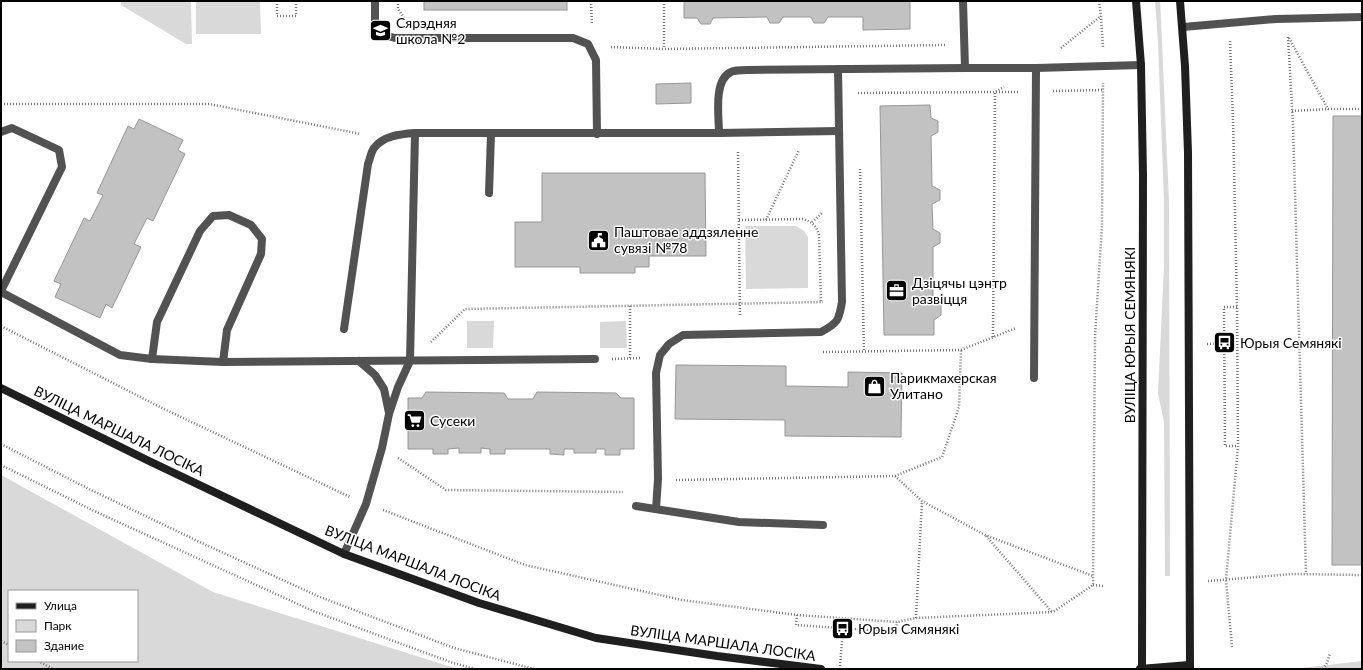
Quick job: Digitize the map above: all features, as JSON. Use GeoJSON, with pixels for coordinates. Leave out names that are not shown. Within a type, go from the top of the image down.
{"type":"FeatureCollection","features":[{"type":"Feature","properties":{"kind":"main road","name":"ВУЛІЦА ЮРЫЯ СЕМЯНЯКІ"},"geometry":{"type":"LineString","coordinates":[[1136,1],[1141,65],[1143,176],[1141,669]]}},
{"type":"Feature","properties":{"kind":"main road"},"geometry":{"type":"LineString","coordinates":[[1141,669],[1190,667],[1188,169],[1183,27],[1180,1]]}},
{"type":"Feature","properties":{"kind":"main road","name":"ВУЛІЦА МАРШАЛА ЛОСІКА"},"geometry":{"type":"LineString","coordinates":[[1,388],[149,461],[344,554],[479,604],[596,638],[717,656],[821,669]]}},
{"type":"Feature","properties":{"kind":"street"},"geometry":{"type":"LineString","coordinates":[[375,1],[376,20],[381,34],[395,38],[573,38],[588,44],[596,60],[597,134]]}},
{"type":"Feature","properties":{"kind":"street"},"geometry":{"type":"LineString","coordinates":[[963,1],[965,68]]}},
{"type":"Feature","properties":{"kind":"street"},"geometry":{"type":"LineString","coordinates":[[1183,27],[1276,19],[1362,18]]}},
{"type":"Feature","properties":{"kind":"street"},"geometry":{"type":"LineString","coordinates":[[719,133],[719,92],[723,80],[731,72],[747,70],[858,68],[1036,68],[1141,65]]}},
{"type":"Feature","properties":{"kind":"street"},"geometry":{"type":"LineString","coordinates":[[1034,378],[1036,68]]}},
{"type":"Feature","properties":{"kind":"street"},"geometry":{"type":"LineString","coordinates":[[656,509],[658,479],[656,373],[660,355],[669,344],[683,335],[821,332],[832,326],[840,316],[842,302],[838,69]]}},
{"type":"Feature","properties":{"kind":"street"},"geometry":{"type":"LineString","coordinates":[[1,132],[12,128],[59,150],[62,167],[1,292],[120,355],[152,359],[223,362],[596,359]]}},
{"type":"Feature","properties":{"kind":"street"},"geometry":{"type":"LineString","coordinates":[[344,329],[368,164],[373,149],[385,139],[400,134],[415,133],[597,134],[839,131]]}},
{"type":"Feature","properties":{"kind":"street"},"geometry":{"type":"LineString","coordinates":[[344,554],[366,504],[382,448],[389,414],[398,387],[410,361],[415,133]]}},
{"type":"Feature","properties":{"kind":"street"},"geometry":{"type":"LineString","coordinates":[[489,193],[491,134]]}},
{"type":"Feature","properties":{"kind":"street"},"geometry":{"type":"LineString","coordinates":[[152,359],[157,322],[200,231],[213,216],[229,215],[251,225],[262,239],[261,254],[227,330],[223,362]]}},
{"type":"Feature","properties":{"kind":"street"},"geometry":{"type":"LineString","coordinates":[[359,361],[375,375],[384,389],[389,414]]}},
{"type":"Feature","properties":{"kind":"street"},"geometry":{"type":"LineString","coordinates":[[636,506],[739,522],[823,525]]}},
{"type":"Feature","properties":{"kind":"path"},"geometry":{"type":"LineString","coordinates":[[277,1],[277,16],[296,16],[296,1]]}},
{"type":"Feature","properties":{"kind":"path"},"geometry":{"type":"LineString","coordinates":[[664,1],[664,49]]}},
{"type":"Feature","properties":{"kind":"path"},"geometry":{"type":"LineString","coordinates":[[1093,585],[1095,336],[1102,225],[1103,45],[1099,1]]}},
{"type":"Feature","properties":{"kind":"path"},"geometry":{"type":"LineString","coordinates":[[1228,22],[1233,120],[1238,446],[1226,580],[1232,647]]}},
{"type":"Feature","properties":{"kind":"path"},"geometry":{"type":"LineString","coordinates":[[1283,37],[1288,37]]}},
{"type":"Feature","properties":{"kind":"path"},"geometry":{"type":"LineString","coordinates":[[1288,37],[1328,109]]}},
{"type":"Feature","properties":{"kind":"path"},"geometry":{"type":"LineString","coordinates":[[1288,37],[1294,140],[1306,574]]}},
{"type":"Feature","properties":{"kind":"path"},"geometry":{"type":"LineString","coordinates":[[608,47],[664,49],[964,44]]}},
{"type":"Feature","properties":{"kind":"path"},"geometry":{"type":"LineString","coordinates":[[858,46],[858,100]]}},
{"type":"Feature","properties":{"kind":"path"},"geometry":{"type":"LineString","coordinates":[[993,336],[995,92],[1103,90]]}},
{"type":"Feature","properties":{"kind":"path"},"geometry":{"type":"LineString","coordinates":[[1,104],[209,104],[385,139]]}},
{"type":"Feature","properties":{"kind":"path"},"geometry":{"type":"LineString","coordinates":[[1292,111],[1362,109]]}},
{"type":"Feature","properties":{"kind":"path"},"geometry":{"type":"LineString","coordinates":[[766,220],[807,132]]}},
{"type":"Feature","properties":{"kind":"path"},"geometry":{"type":"LineString","coordinates":[[738,133],[740,333]]}},
{"type":"Feature","properties":{"kind":"path"},"geometry":{"type":"LineString","coordinates":[[860,165],[864,351]]}},
{"type":"Feature","properties":{"kind":"path"},"geometry":{"type":"LineString","coordinates":[[739,220],[803,219],[812,222],[817,228],[819,235],[821,332]]}},
{"type":"Feature","properties":{"kind":"path"},"geometry":{"type":"LineString","coordinates":[[410,361],[465,309],[863,301]]}},
{"type":"Feature","properties":{"kind":"path"},"geometry":{"type":"LineString","coordinates":[[630,306],[630,359]]}},
{"type":"Feature","properties":{"kind":"path"},"geometry":{"type":"LineString","coordinates":[[1237,307],[1224,307],[1225,446],[1238,446]]}},
{"type":"Feature","properties":{"kind":"path"},"geometry":{"type":"LineString","coordinates":[[658,479],[895,476],[942,457],[959,407],[961,350],[1035,320]]}},
{"type":"Feature","properties":{"kind":"path"},"geometry":{"type":"LineString","coordinates":[[1,326],[162,408],[366,504],[525,565],[682,600],[797,616],[897,622],[916,618],[1053,612],[1093,585],[1103,586]]}},
{"type":"Feature","properties":{"kind":"path"},"geometry":{"type":"LineString","coordinates":[[596,359],[630,359],[660,355]]}},
{"type":"Feature","properties":{"kind":"path"},"geometry":{"type":"LineString","coordinates":[[1,444],[199,542],[320,597],[454,648],[534,669]]}},
{"type":"Feature","properties":{"kind":"path"},"geometry":{"type":"LineString","coordinates":[[382,448],[446,490],[624,492]]}},
{"type":"Feature","properties":{"kind":"path"},"geometry":{"type":"LineString","coordinates":[[1,465],[90,509],[313,612],[453,663],[475,669]]}},
{"type":"Feature","properties":{"kind":"path"},"geometry":{"type":"LineString","coordinates":[[895,476],[922,500],[985,535],[1093,576]]}},
{"type":"Feature","properties":{"kind":"path"},"geometry":{"type":"LineString","coordinates":[[916,618],[922,500]]}},
{"type":"Feature","properties":{"kind":"path"},"geometry":{"type":"LineString","coordinates":[[985,535],[1053,612]]}},
{"type":"Feature","properties":{"kind":"path"},"geometry":{"type":"LineString","coordinates":[[1206,582],[1293,574],[1362,575]]}},
{"type":"Feature","properties":{"kind":"path"},"geometry":{"type":"LineString","coordinates":[[797,616],[796,625],[843,629],[896,632],[897,622]]}},
{"type":"Feature","properties":{"kind":"path"},"geometry":{"type":"LineString","coordinates":[[840,669],[843,629]]}},
{"type":"Feature","properties":{"kind":"path"},"geometry":{"type":"LineString","coordinates":[[1323,669],[1330,653]]}},
{"type":"Feature","properties":{"kind":"path"},"geometry":{"type":"LineString","coordinates":[[40,662],[53,669]]}},
{"type":"Feature","properties":{"kind":"green space"},"geometry":{"type":"Polygon","coordinates":[[[121,1],[191,1],[192,44],[186,44],[121,5],[121,1]]]}},
{"type":"Feature","properties":{"kind":"green space"},"geometry":{"type":"Polygon","coordinates":[[[196,1],[260,1],[261,34],[196,34],[196,1]]]}},
{"type":"Feature","properties":{"kind":"green space"},"geometry":{"type":"Polygon","coordinates":[[[1155,1],[1160,1],[1169,202],[1170,576],[1165,576],[1164,422],[1158,393],[1164,266],[1164,202],[1155,1]]]}},
{"type":"Feature","properties":{"kind":"green space"},"geometry":{"type":"Polygon","coordinates":[[[745,226],[796,226],[804,231],[808,237],[808,288],[746,289],[745,226]]]}},
{"type":"Feature","properties":{"kind":"green space"},"geometry":{"type":"Polygon","coordinates":[[[467,321],[494,321],[493,348],[467,348],[467,321]]]}},
{"type":"Feature","properties":{"kind":"green space"},"geometry":{"type":"Polygon","coordinates":[[[626,321],[627,348],[600,348],[600,322],[626,321]]]}},
{"type":"Feature","properties":{"kind":"green space"},"geometry":{"type":"Polygon","coordinates":[[[1,475],[213,592],[458,669],[1,669],[1,475]]]}},
{"type":"Feature","properties":{"kind":"green space"},"geometry":{"type":"Polygon","coordinates":[[[1362,661],[1362,669],[1293,669],[1362,661]]]}},
{"type":"Feature","properties":{"kind":"building"},"geometry":{"type":"Polygon","coordinates":[[[424,1],[567,1],[567,10],[424,10],[424,1]]]}},
{"type":"Feature","properties":{"kind":"building"},"geometry":{"type":"Polygon","coordinates":[[[684,1],[910,1],[910,29],[863,30],[863,17],[828,17],[824,23],[814,23],[811,17],[783,17],[779,23],[770,23],[767,17],[713,18],[710,24],[701,24],[697,18],[684,18],[684,1]]]}},
{"type":"Feature","properties":{"kind":"building"},"geometry":{"type":"Polygon","coordinates":[[[691,83],[691,103],[656,104],[656,84],[691,83]]]}},
{"type":"Feature","properties":{"kind":"building"},"geometry":{"type":"Polygon","coordinates":[[[930,105],[931,118],[938,121],[938,132],[931,136],[932,186],[940,190],[940,200],[932,204],[933,229],[940,233],[940,243],[933,247],[933,299],[941,305],[941,315],[934,320],[934,335],[884,335],[880,106],[930,105]]]}},
{"type":"Feature","properties":{"kind":"building"},"geometry":{"type":"Polygon","coordinates":[[[1333,116],[1362,116],[1362,565],[1332,565],[1333,116]]]}},
{"type":"Feature","properties":{"kind":"building"},"geometry":{"type":"Polygon","coordinates":[[[139,119],[183,140],[178,150],[185,154],[153,221],[147,218],[134,244],[141,247],[112,308],[106,304],[100,318],[55,297],[61,284],[54,281],[84,218],[90,221],[103,195],[97,193],[128,126],[134,129],[139,119]]]}},
{"type":"Feature","properties":{"kind":"building"},"geometry":{"type":"Polygon","coordinates":[[[542,173],[705,173],[706,256],[649,256],[649,267],[635,267],[635,273],[580,273],[580,267],[515,267],[515,222],[542,222],[542,173]]]}},
{"type":"Feature","properties":{"kind":"building"},"geometry":{"type":"Polygon","coordinates":[[[676,365],[786,366],[786,386],[848,387],[848,372],[902,373],[901,437],[785,436],[785,420],[675,419],[676,365]]]}},
{"type":"Feature","properties":{"kind":"building"},"geometry":{"type":"Polygon","coordinates":[[[426,392],[504,393],[508,399],[533,399],[537,392],[616,393],[621,398],[634,398],[634,449],[620,449],[620,455],[605,455],[605,449],[596,449],[596,453],[574,453],[574,449],[564,449],[564,455],[550,454],[550,449],[505,449],[505,454],[490,454],[490,449],[481,448],[481,453],[459,453],[459,448],[448,449],[448,454],[433,454],[433,449],[408,449],[408,398],[422,398],[426,392]]]}},
{"type":"Feature","properties":{"kind":"place","name":"Сярэдняя школа №2"},"geometry":{"type":"Point","coordinates":[381,31]}},
{"type":"Feature","properties":{"kind":"place","name":"Паштовае аддзяленне сувязі №78"},"geometry":{"type":"Point","coordinates":[599,240]}},
{"type":"Feature","properties":{"kind":"place","name":"Дзіцячы цэнтр развіцця"},"geometry":{"type":"Point","coordinates":[896,291]}},
{"type":"Feature","properties":{"kind":"place","name":"Юрыя Семянякі"},"geometry":{"type":"Point","coordinates":[1225,343]}},
{"type":"Feature","properties":{"kind":"place","name":"Парикмахерская Улитано"},"geometry":{"type":"Point","coordinates":[875,386]}},
{"type":"Feature","properties":{"kind":"place","name":"Сусеки"},"geometry":{"type":"Point","coordinates":[414,421]}},
{"type":"Feature","properties":{"kind":"place","name":"Юрыя Сямянякі"},"geometry":{"type":"Point","coordinates":[843,629]}}]}
